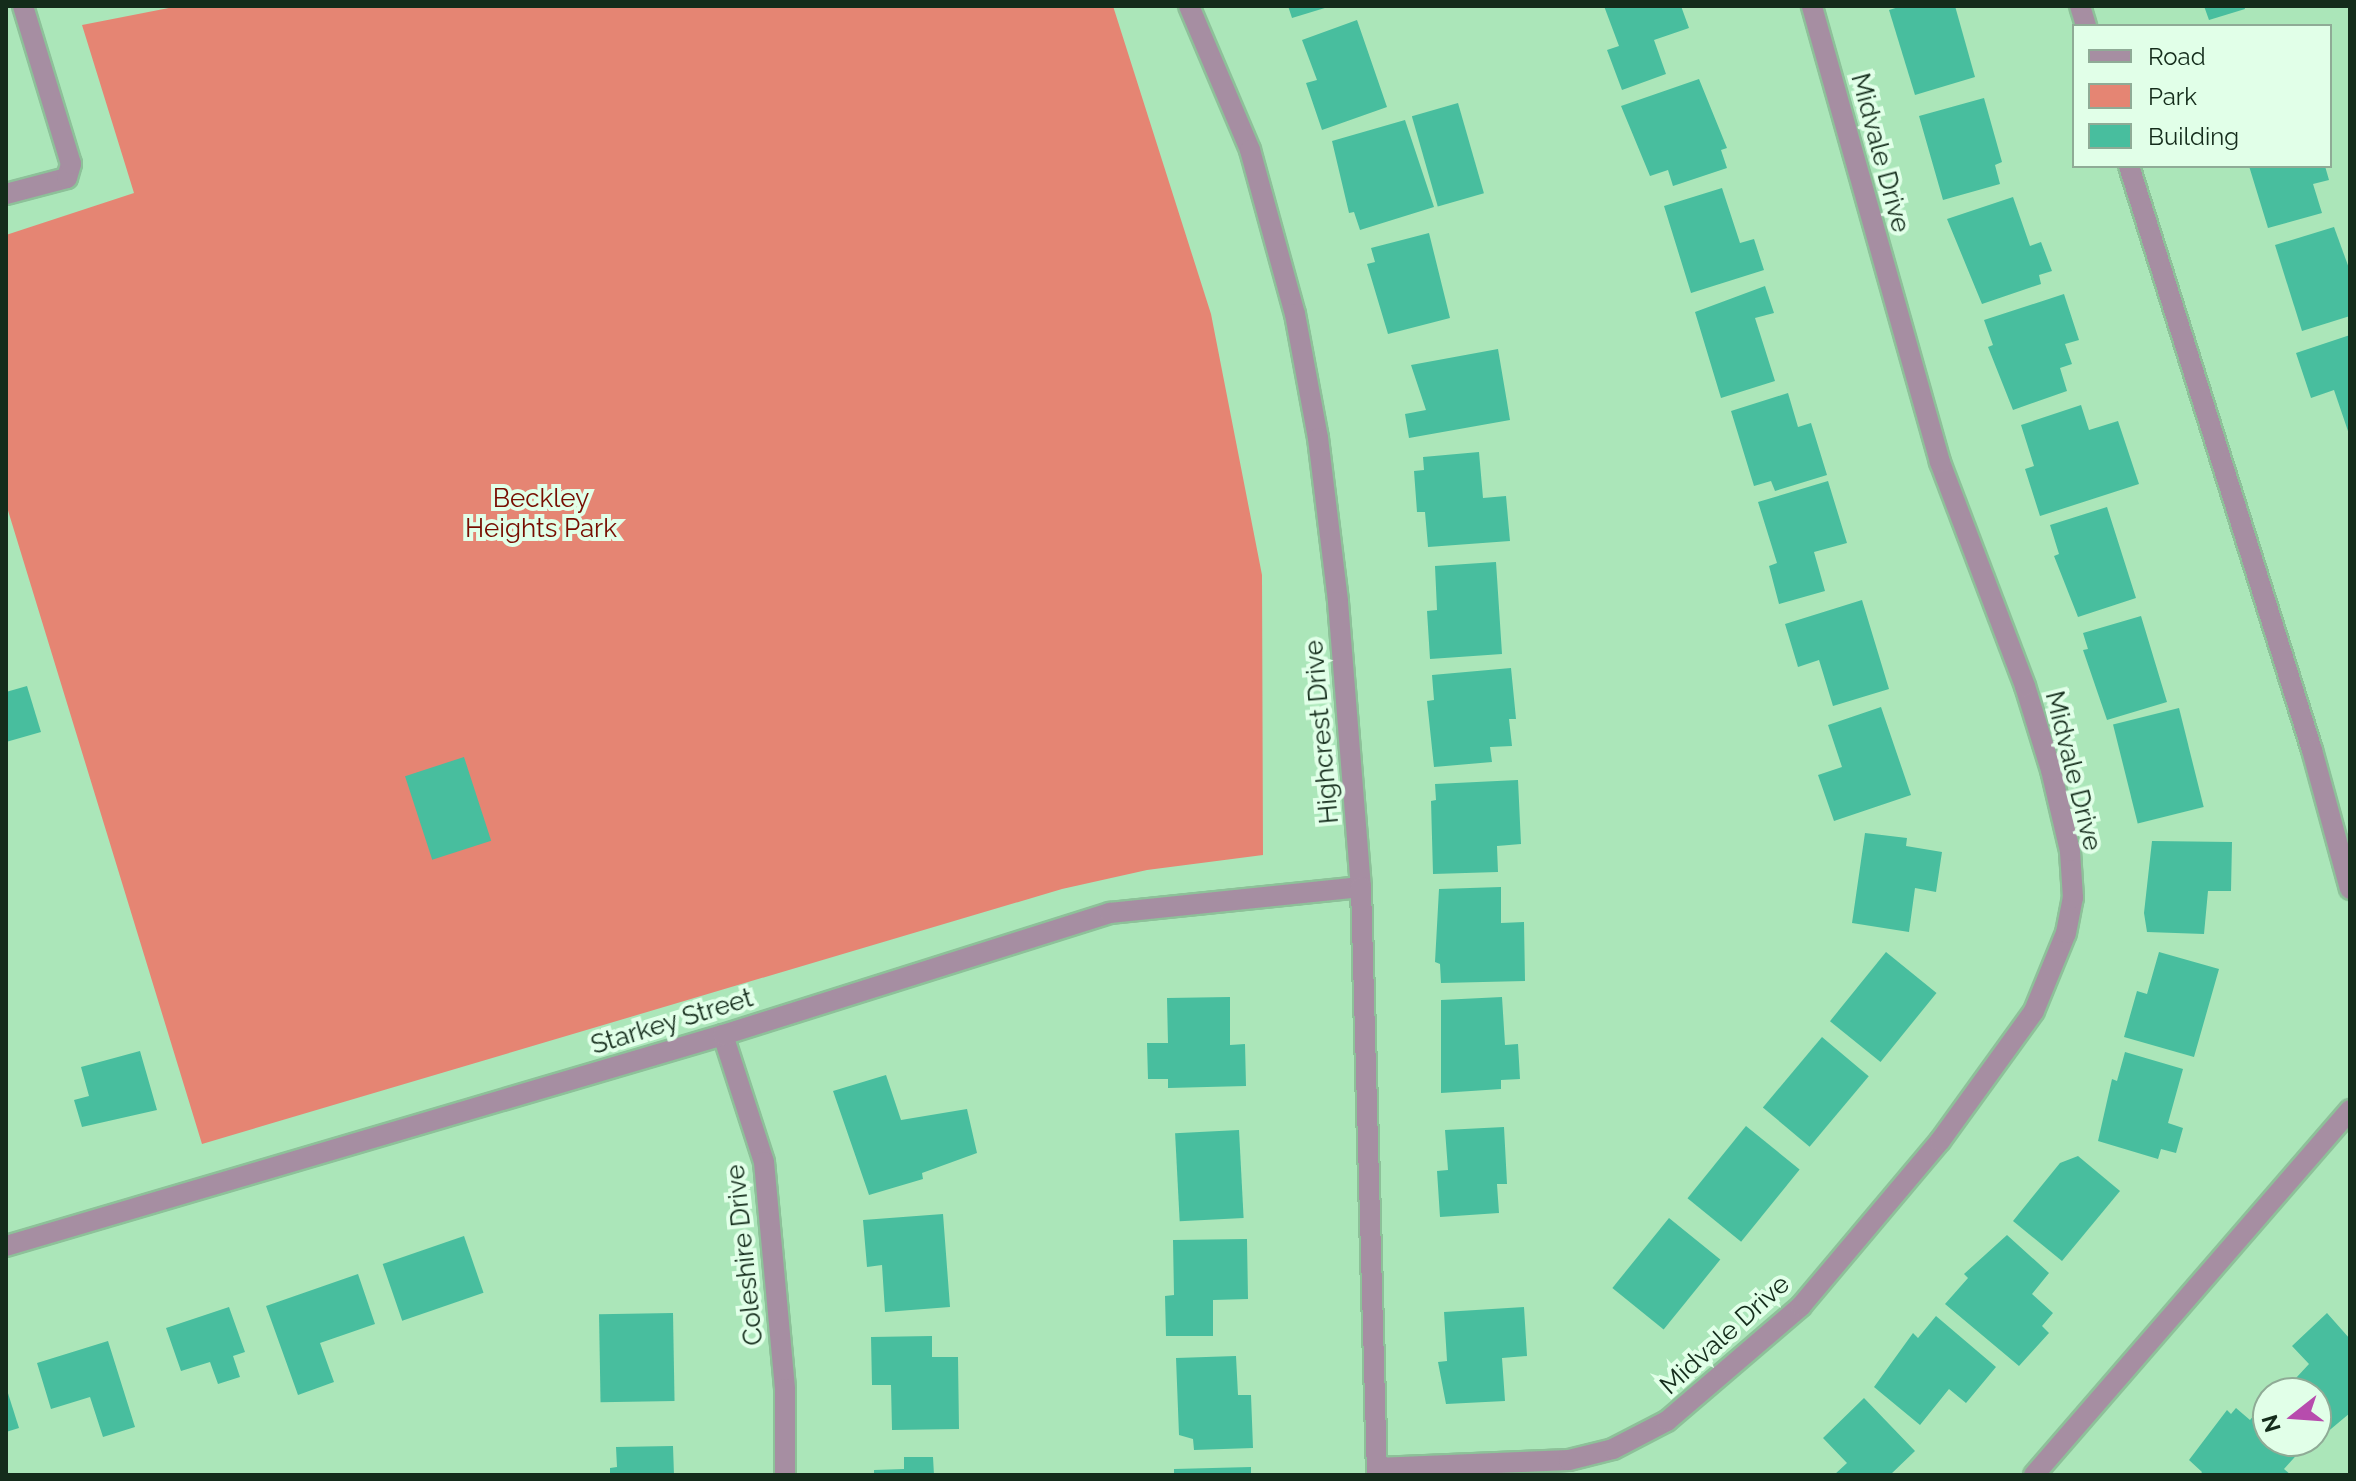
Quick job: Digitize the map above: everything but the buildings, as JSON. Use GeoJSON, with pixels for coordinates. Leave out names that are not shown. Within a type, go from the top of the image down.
{"type":"FeatureCollection","features":[{"type":"Feature","properties":{"kind":"street"},"geometry":{"type":"LineString","coordinates":[[6,194],[67,178],[71,164],[23,6]]}},
{"type":"Feature","properties":{"kind":"street","name":"Highcrest Drive"},"geometry":{"type":"LineString","coordinates":[[1189,6],[1250,150],[1295,314],[1318,438],[1338,602],[1361,887],[1377,1472]]}},
{"type":"Feature","properties":{"kind":"street","name":"Midvale Drive"},"geometry":{"type":"LineString","coordinates":[[1377,1472],[1569,1460],[1613,1449],[1679,1412],[1801,1306],[1940,1141],[2034,1011],[2066,933],[2073,898],[2070,851],[2051,770],[2025,686],[1940,462],[1812,6]]}},
{"type":"Feature","properties":{"kind":"street"},"geometry":{"type":"LineString","coordinates":[[2130,168],[2312,750],[2350,889]]}},
{"type":"Feature","properties":{"kind":"street","name":"Starkey Street"},"geometry":{"type":"LineString","coordinates":[[6,1246],[723,1035],[1110,913],[1361,887]]}},
{"type":"Feature","properties":{"kind":"street","name":"Coleshire Drive"},"geometry":{"type":"LineString","coordinates":[[723,1035],[764,1162],[785,1389],[785,1475]]}},
{"type":"Feature","properties":{"kind":"street"},"geometry":{"type":"LineString","coordinates":[[2034,1475],[2350,1110]]}},
{"type":"Feature","properties":{"kind":"green space","name":"Beckley Heights Park"},"geometry":{"type":"Polygon","coordinates":[[[179,6],[1113,6],[1211,314],[1262,575],[1263,855],[1147,870],[1062,889],[202,1144],[6,504],[6,235],[134,193],[82,25],[179,6]]]}}]}
